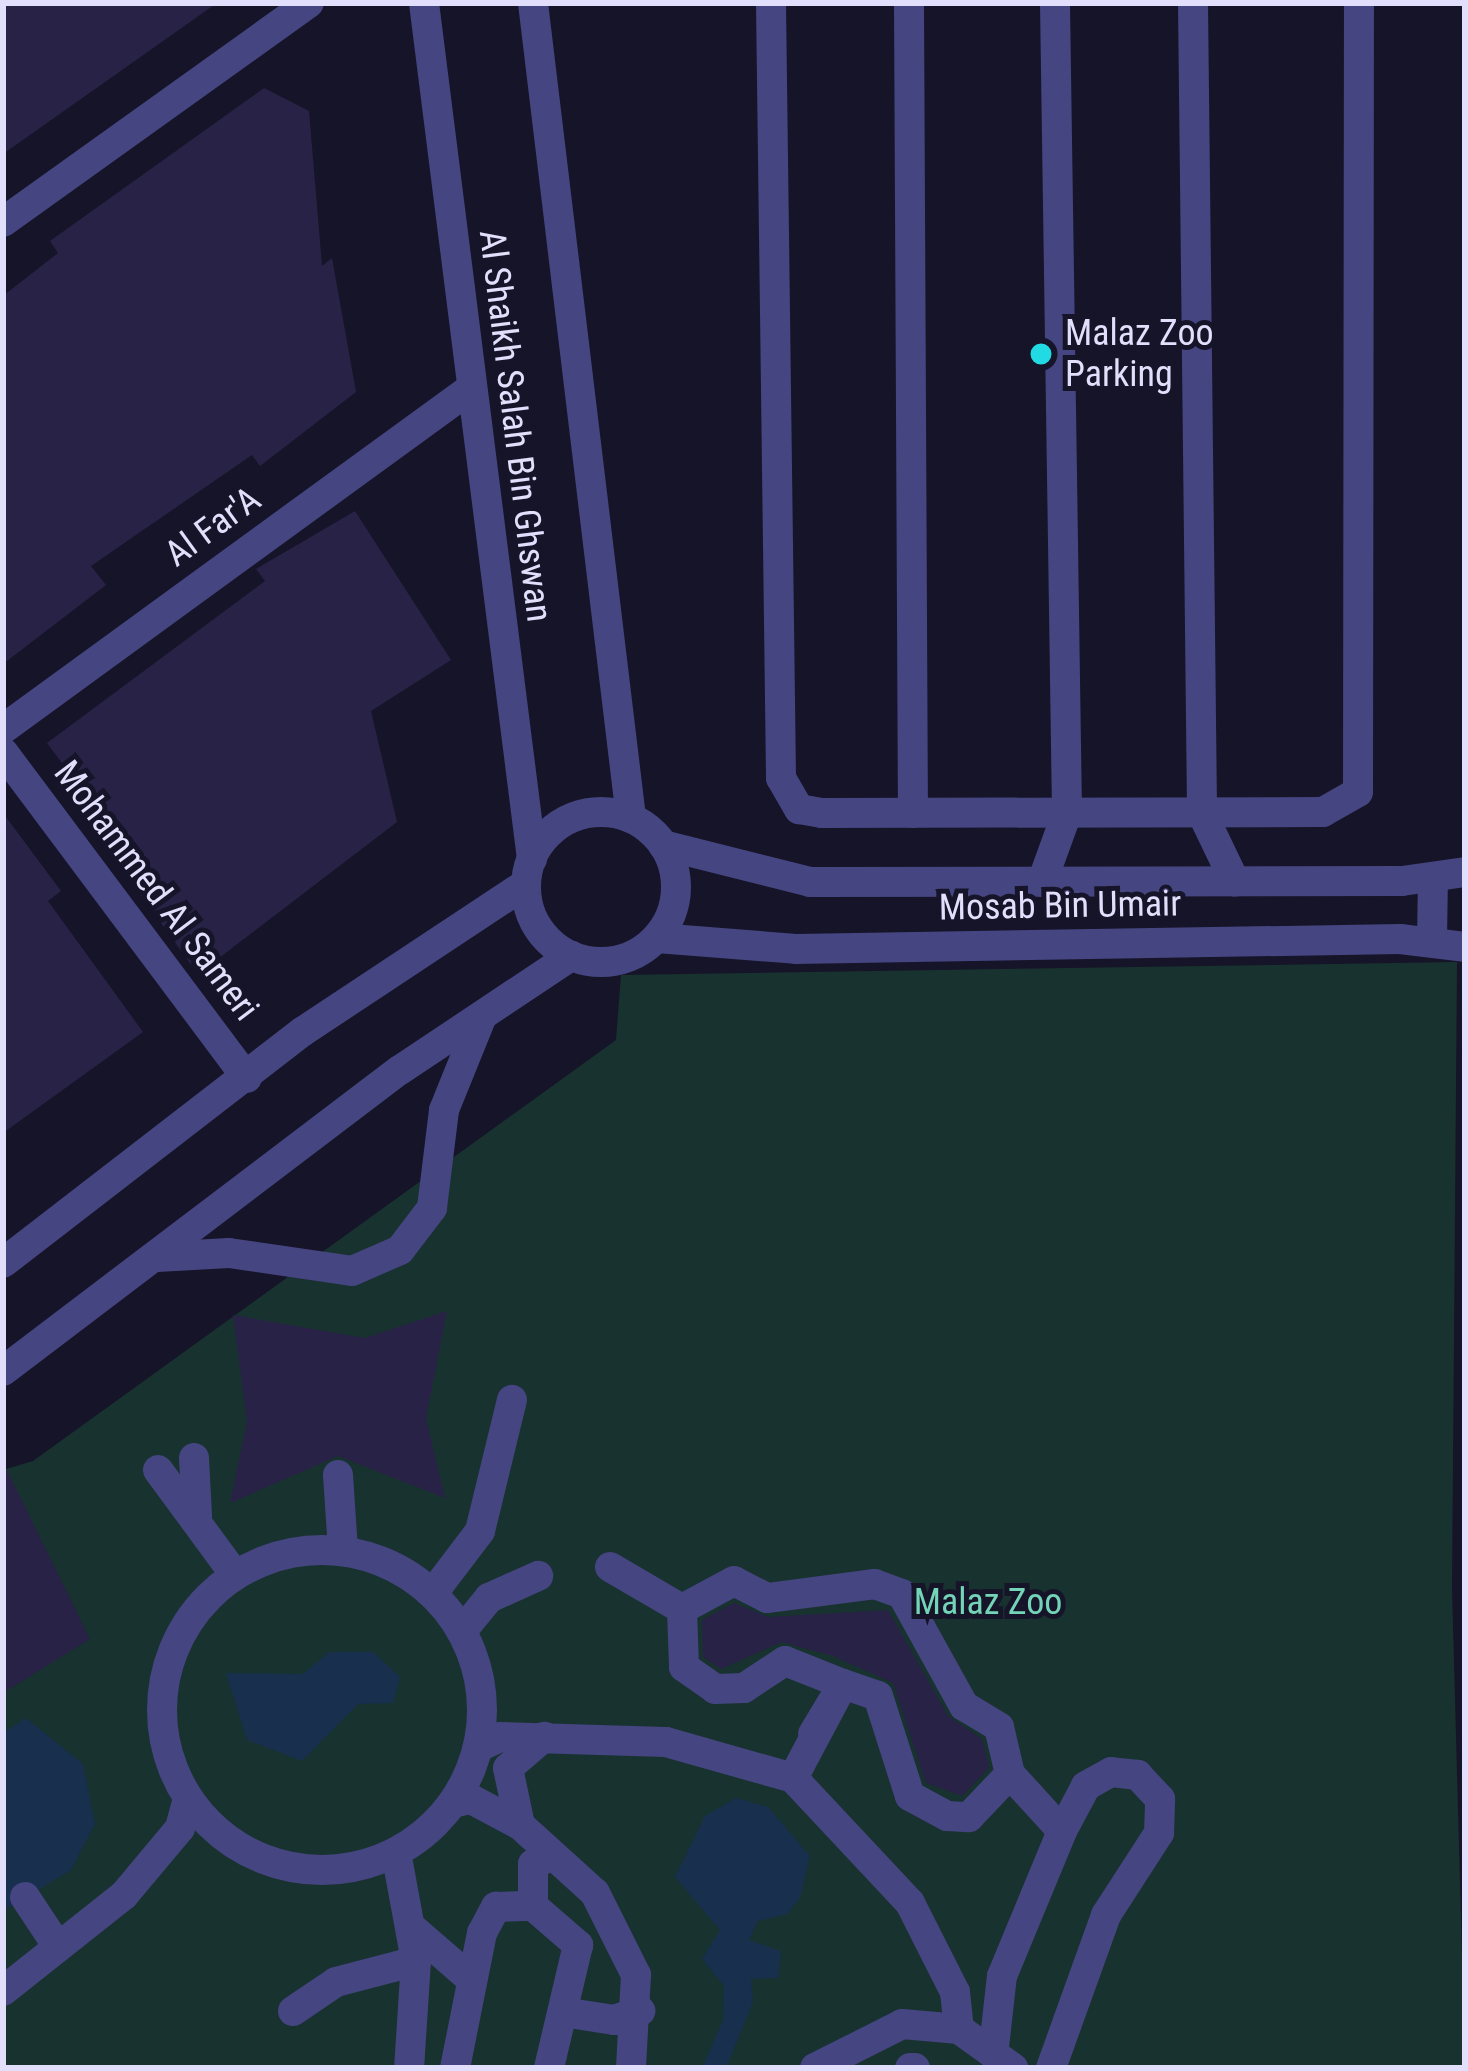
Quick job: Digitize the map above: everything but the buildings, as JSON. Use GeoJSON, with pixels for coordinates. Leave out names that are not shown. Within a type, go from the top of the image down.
{"type":"FeatureCollection","features":[{"type":"Feature","properties":{"kind":"street"},"geometry":{"type":"LineString","coordinates":[[3,222],[310,3]]}},
{"type":"Feature","properties":{"kind":"street","name":"Al Shaikh Salah Bin Ghswan"},"geometry":{"type":"LineString","coordinates":[[424,3],[529,871]]}},
{"type":"Feature","properties":{"kind":"street","name":"Al Shaikh Salah Bin Ghswan"},"geometry":{"type":"LineString","coordinates":[[533,3],[631,818]]}},
{"type":"Feature","properties":{"kind":"street"},"geometry":{"type":"LineString","coordinates":[[771,3],[781,778],[810,812],[914,813],[1337,810],[1363,779],[1359,3]]}},
{"type":"Feature","properties":{"kind":"street"},"geometry":{"type":"LineString","coordinates":[[910,3],[914,813]]}},
{"type":"Feature","properties":{"kind":"street"},"geometry":{"type":"LineString","coordinates":[[1042,882],[1067,813],[1055,3]]}},
{"type":"Feature","properties":{"kind":"street"},"geometry":{"type":"LineString","coordinates":[[1193,3],[1202,813],[1235,882]]}},
{"type":"Feature","properties":{"kind":"street","name":"Al Far'A"},"geometry":{"type":"LineString","coordinates":[[3,729],[470,389]]}},
{"type":"Feature","properties":{"kind":"street","name":"Mohammed Al Sameri"},"geometry":{"type":"LineString","coordinates":[[3,752],[247,1078]]}},
{"type":"Feature","properties":{"kind":"street"},"geometry":{"type":"LineString","coordinates":[[3,1263],[529,871],[573,819],[631,818]]}},
{"type":"Feature","properties":{"kind":"street","name":"Mosab Bin Umair"},"geometry":{"type":"LineString","coordinates":[[631,818],[663,845],[810,882],[1432,879],[1465,872]]}},
{"type":"Feature","properties":{"kind":"street"},"geometry":{"type":"LineString","coordinates":[[657,938],[675,902],[663,845]]}},
{"type":"Feature","properties":{"kind":"street"},"geometry":{"type":"LineString","coordinates":[[3,1371],[484,1011],[571,956],[538,927],[529,871]]}},
{"type":"Feature","properties":{"kind":"street"},"geometry":{"type":"LineString","coordinates":[[1432,879],[1432,940]]}},
{"type":"Feature","properties":{"kind":"street","name":"Mosab Bin Umair"},"geometry":{"type":"LineString","coordinates":[[571,956],[617,961],[657,938],[796,950],[1432,940],[1465,947]]}},
{"type":"Feature","properties":{"kind":"street"},"geometry":{"type":"LineString","coordinates":[[157,1257],[229,1253],[352,1271],[400,1250],[432,1208],[444,1110],[484,1011]]}},
{"type":"Feature","properties":{"kind":"street"},"geometry":{"type":"LineString","coordinates":[[433,1593],[480,1531],[512,1400]]}},
{"type":"Feature","properties":{"kind":"street"},"geometry":{"type":"LineString","coordinates":[[194,1458],[196,1516]]}},
{"type":"Feature","properties":{"kind":"street"},"geometry":{"type":"LineString","coordinates":[[158,1470],[235,1575]]}},
{"type":"Feature","properties":{"kind":"street"},"geometry":{"type":"LineString","coordinates":[[338,1475],[343,1551]]}},
{"type":"Feature","properties":{"kind":"street"},"geometry":{"type":"LineString","coordinates":[[305,1550],[343,1551],[433,1593],[463,1631],[483,1707],[479,1747],[453,1803],[396,1852],[332,1870],[282,1864],[236,1845],[188,1799],[164,1740],[164,1677],[189,1619],[235,1575],[305,1550]]}},
{"type":"Feature","properties":{"kind":"street"},"geometry":{"type":"LineString","coordinates":[[610,1567],[682,1609]]}},
{"type":"Feature","properties":{"kind":"street"},"geometry":{"type":"LineString","coordinates":[[463,1631],[489,1598],[538,1576]]}},
{"type":"Feature","properties":{"kind":"street"},"geometry":{"type":"LineString","coordinates":[[682,1609],[734,1581],[767,1598],[875,1584],[902,1594],[964,1706],[999,1727],[1010,1774],[1061,1832]]}},
{"type":"Feature","properties":{"kind":"street"},"geometry":{"type":"LineString","coordinates":[[682,1609],[684,1667],[715,1690],[744,1688],[785,1661],[878,1696],[910,1796],[946,1816],[969,1817],[1010,1774]]}},
{"type":"Feature","properties":{"kind":"street"},"geometry":{"type":"LineString","coordinates":[[793,1778],[843,1684]]}},
{"type":"Feature","properties":{"kind":"street"},"geometry":{"type":"LineString","coordinates":[[479,1747],[544,1737],[666,1742],[793,1778],[910,1904],[955,1992],[959,2029]]}},
{"type":"Feature","properties":{"kind":"street"},"geometry":{"type":"LineString","coordinates":[[520,1825],[508,1768],[544,1737]]}},
{"type":"Feature","properties":{"kind":"street"},"geometry":{"type":"LineString","coordinates":[[1003,2057],[1002,1976],[1061,1832],[1086,1786],[1111,1772],[1138,1775],[1160,1799],[1159,1833],[1106,1915],[1053,2068]]}},
{"type":"Feature","properties":{"kind":"street"},"geometry":{"type":"LineString","coordinates":[[453,1803],[471,1798],[520,1825],[624,1938],[640,2011],[631,2068]]}},
{"type":"Feature","properties":{"kind":"street"},"geometry":{"type":"LineString","coordinates":[[3,1991],[124,1895],[180,1828],[188,1799]]}},
{"type":"Feature","properties":{"kind":"street"},"geometry":{"type":"LineString","coordinates":[[396,1852],[416,1961],[417,2023],[409,2068]]}},
{"type":"Feature","properties":{"kind":"street"},"geometry":{"type":"LineString","coordinates":[[533,1906],[533,1864],[552,1856]]}},
{"type":"Feature","properties":{"kind":"street"},"geometry":{"type":"LineString","coordinates":[[26,1897],[58,1947]]}},
{"type":"Feature","properties":{"kind":"street"},"geometry":{"type":"LineString","coordinates":[[417,2023],[457,2057],[472,1980],[496,1907],[533,1906],[578,1945],[549,2068]]}},
{"type":"Feature","properties":{"kind":"street"},"geometry":{"type":"LineString","coordinates":[[412,1927],[472,1980]]}},
{"type":"Feature","properties":{"kind":"street"},"geometry":{"type":"LineString","coordinates":[[293,2011],[336,1982],[416,1961]]}},
{"type":"Feature","properties":{"kind":"street"},"geometry":{"type":"LineString","coordinates":[[562,2012],[614,2020],[640,2011]]}},
{"type":"Feature","properties":{"kind":"street"},"geometry":{"type":"LineString","coordinates":[[815,2068],[875,2030],[959,2029],[1003,2057]]}},
{"type":"Feature","properties":{"kind":"green space","name":"Malaz Zoo"},"geometry":{"type":"Polygon","coordinates":[[[1457,962],[1452,1588],[1465,2068],[3,2068],[6,1469],[33,1461],[616,1040],[621,975],[1457,962]]]}},
{"type":"Feature","properties":{"kind":"water"},"geometry":{"type":"Polygon","coordinates":[[[329,1652],[373,1652],[400,1677],[393,1703],[358,1704],[302,1761],[247,1740],[226,1673],[303,1674],[329,1652]]]}},
{"type":"Feature","properties":{"kind":"water"},"geometry":{"type":"Polygon","coordinates":[[[26,1718],[83,1764],[95,1824],[71,1870],[3,1911],[3,1733],[26,1718]]]}},
{"type":"Feature","properties":{"kind":"water"},"geometry":{"type":"Polygon","coordinates":[[[736,1798],[768,1807],[810,1856],[800,1898],[787,1914],[758,1921],[749,1940],[781,1951],[778,1978],[751,1979],[753,2002],[726,2068],[702,2068],[723,2020],[724,1986],[702,1959],[720,1930],[675,1877],[705,1816],[736,1798]]]}},
{"type":"Feature","properties":{"kind":"place","name":"Malaz Zoo Parking"},"geometry":{"type":"Point","coordinates":[1041,354]}}]}
